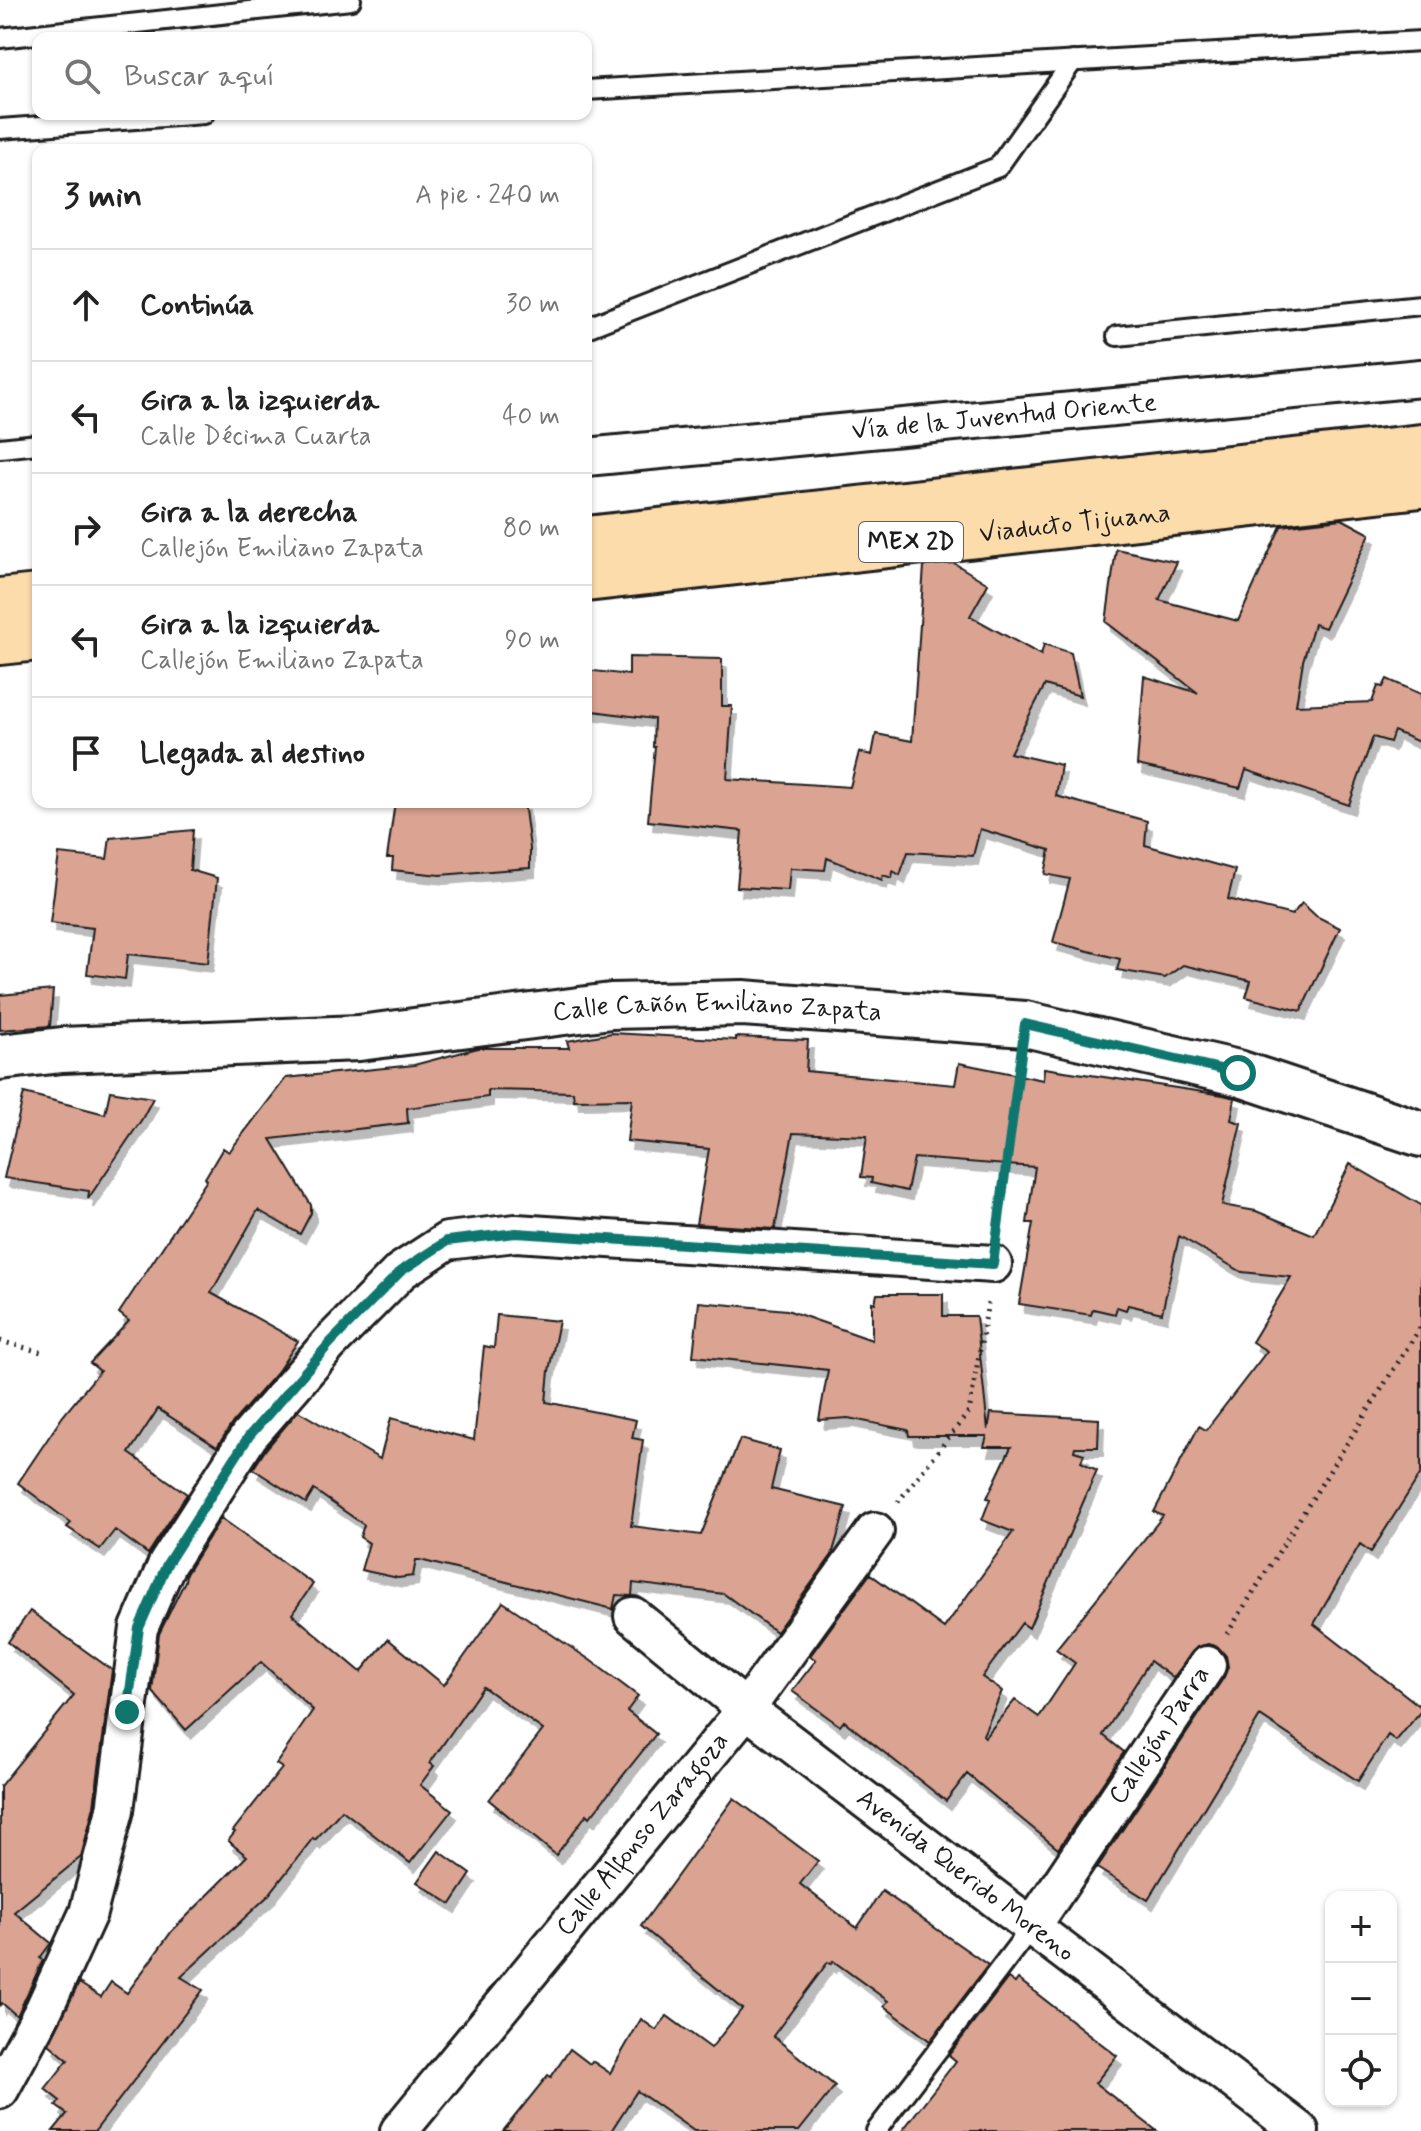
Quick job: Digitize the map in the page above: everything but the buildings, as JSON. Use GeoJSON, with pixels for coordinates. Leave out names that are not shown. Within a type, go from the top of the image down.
{"type":"FeatureCollection","features":[{"type":"Feature","properties":{"kind":"highway","name":"Viaducto Tijuana"},"geometry":{"type":"LineString","coordinates":[[592,578],[1234,486],[1421,447]]}},
{"type":"Feature","properties":{"kind":"highway","name":"Viaducto Tijuana"},"geometry":{"type":"LineString","coordinates":[[592,539],[1234,486],[1421,485]]}},
{"type":"Feature","properties":{"kind":"highway"},"geometry":{"type":"LineString","coordinates":[[0,601],[32,598]]}},
{"type":"Feature","properties":{"kind":"highway"},"geometry":{"type":"LineString","coordinates":[[0,642],[32,639]]}},
{"type":"Feature","properties":{"kind":"street","name":"Vía de la Juventud Oriente"},"geometry":{"type":"LineString","coordinates":[[592,456],[1421,378]]}},
{"type":"Feature","properties":{"kind":"street","name":"Calle Cañón Emiliano Zapata"},"geometry":{"type":"LineString","coordinates":[[0,1057],[62,1050],[359,1038],[611,1006],[743,1003],[1025,1024],[1238,1073],[1421,1134]]}},
{"type":"Feature","properties":{"kind":"street"},"geometry":{"type":"LineString","coordinates":[[0,2090],[44,2009],[88,1913],[115,1810],[139,1628],[167,1564],[249,1436],[330,1343],[401,1271],[447,1241],[516,1233],[993,1264]]}},
{"type":"Feature","properties":{"kind":"street","name":"Calle Alfonso Zaragoza"},"geometry":{"type":"LineString","coordinates":[[399,2131],[746,1709],[875,1531]]}},
{"type":"Feature","properties":{"kind":"street","name":"Avenida Querido Moreno"},"geometry":{"type":"LineString","coordinates":[[633,1616],[746,1709],[1300,2131]]}},
{"type":"Feature","properties":{"kind":"street","name":"Callejón Parra"},"geometry":{"type":"LineString","coordinates":[[1033,1925],[1207,1665]]}},
{"type":"Feature","properties":{"kind":"lane"},"geometry":{"type":"LineString","coordinates":[[55,32],[351,0]]}},
{"type":"Feature","properties":{"kind":"lane"},"geometry":{"type":"LineString","coordinates":[[0,38],[32,35]]}},
{"type":"Feature","properties":{"kind":"lane"},"geometry":{"type":"LineString","coordinates":[[592,90],[1421,41]]}},
{"type":"Feature","properties":{"kind":"lane"},"geometry":{"type":"LineString","coordinates":[[592,326],[998,167],[1073,61]]}},
{"type":"Feature","properties":{"kind":"lane"},"geometry":{"type":"LineString","coordinates":[[0,129],[122,120]]}},
{"type":"Feature","properties":{"kind":"lane"},"geometry":{"type":"LineString","coordinates":[[1117,336],[1421,305]]}},
{"type":"Feature","properties":{"kind":"lane"},"geometry":{"type":"LineString","coordinates":[[0,448],[32,445]]}},
{"type":"Feature","properties":{"kind":"lane","name":"Callejón Parra"},"geometry":{"type":"LineString","coordinates":[[876,2131],[1033,1925]]}},
{"type":"Feature","properties":{"kind":"path"},"geometry":{"type":"LineString","coordinates":[[875,1531],[969,1412],[981,1351],[1025,1024]]}},
{"type":"Feature","properties":{"kind":"path","name":"Callejón Parra"},"geometry":{"type":"LineString","coordinates":[[1207,1665],[1421,1326]]}},
{"type":"Feature","properties":{"kind":"path"},"geometry":{"type":"LineString","coordinates":[[0,1341],[41,1352]]}},
{"type":"Feature","properties":{"kind":"route"},"geometry":{"type":"LineString","coordinates":[[127,1712],[139,1628],[167,1564],[249,1436],[330,1343],[401,1271],[447,1241],[516,1233],[993,1264],[1025,1024],[1238,1073]]}}]}
